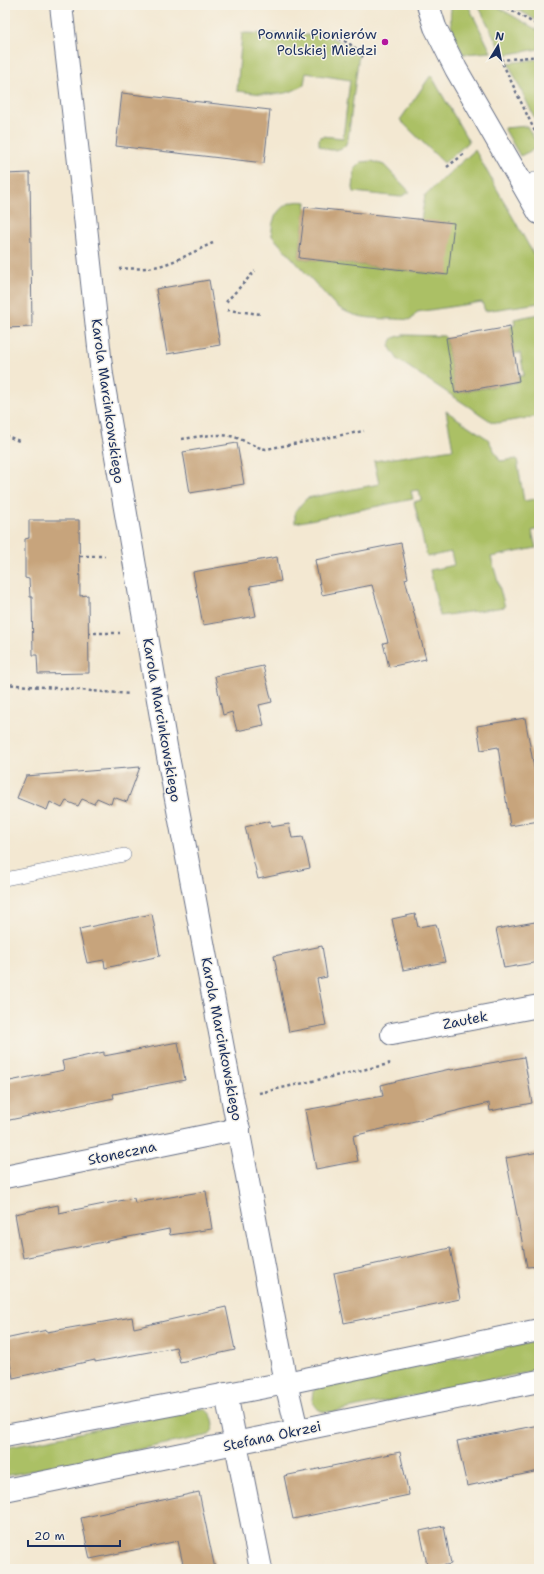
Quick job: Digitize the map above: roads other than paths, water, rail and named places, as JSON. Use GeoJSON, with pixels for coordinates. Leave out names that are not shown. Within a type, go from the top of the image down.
{"type":"FeatureCollection","features":[{"type":"Feature","properties":{"kind":"street","name":"Karola Marcinkowskiego"},"geometry":{"type":"LineString","coordinates":[[61,5],[81,174],[102,375],[164,739],[286,1383],[297,1430]]}},
{"type":"Feature","properties":{"kind":"street"},"geometry":{"type":"LineString","coordinates":[[428,5],[435,27],[456,69],[531,181],[539,213]]}},
{"type":"Feature","properties":{"kind":"street","name":"Zaułek"},"geometry":{"type":"LineString","coordinates":[[392,1034],[539,1006]]}},
{"type":"Feature","properties":{"kind":"street","name":"Słoneczna"},"geometry":{"type":"LineString","coordinates":[[5,1177],[239,1129]]}},
{"type":"Feature","properties":{"kind":"street"},"geometry":{"type":"LineString","coordinates":[[5,1436],[286,1383],[539,1330]]}},
{"type":"Feature","properties":{"kind":"street","name":"Stefana Okrzei"},"geometry":{"type":"LineString","coordinates":[[5,1490],[539,1381]]}},
{"type":"Feature","properties":{"kind":"street"},"geometry":{"type":"LineString","coordinates":[[226,1394],[261,1569]]}},
{"type":"Feature","properties":{"kind":"lane"},"geometry":{"type":"LineString","coordinates":[[5,879],[124,855]]}},
{"type":"Feature","properties":{"kind":"place","name":"Pomnik Pionierów Polskiej Miedzi"},"geometry":{"type":"Point","coordinates":[385,42]}}]}
